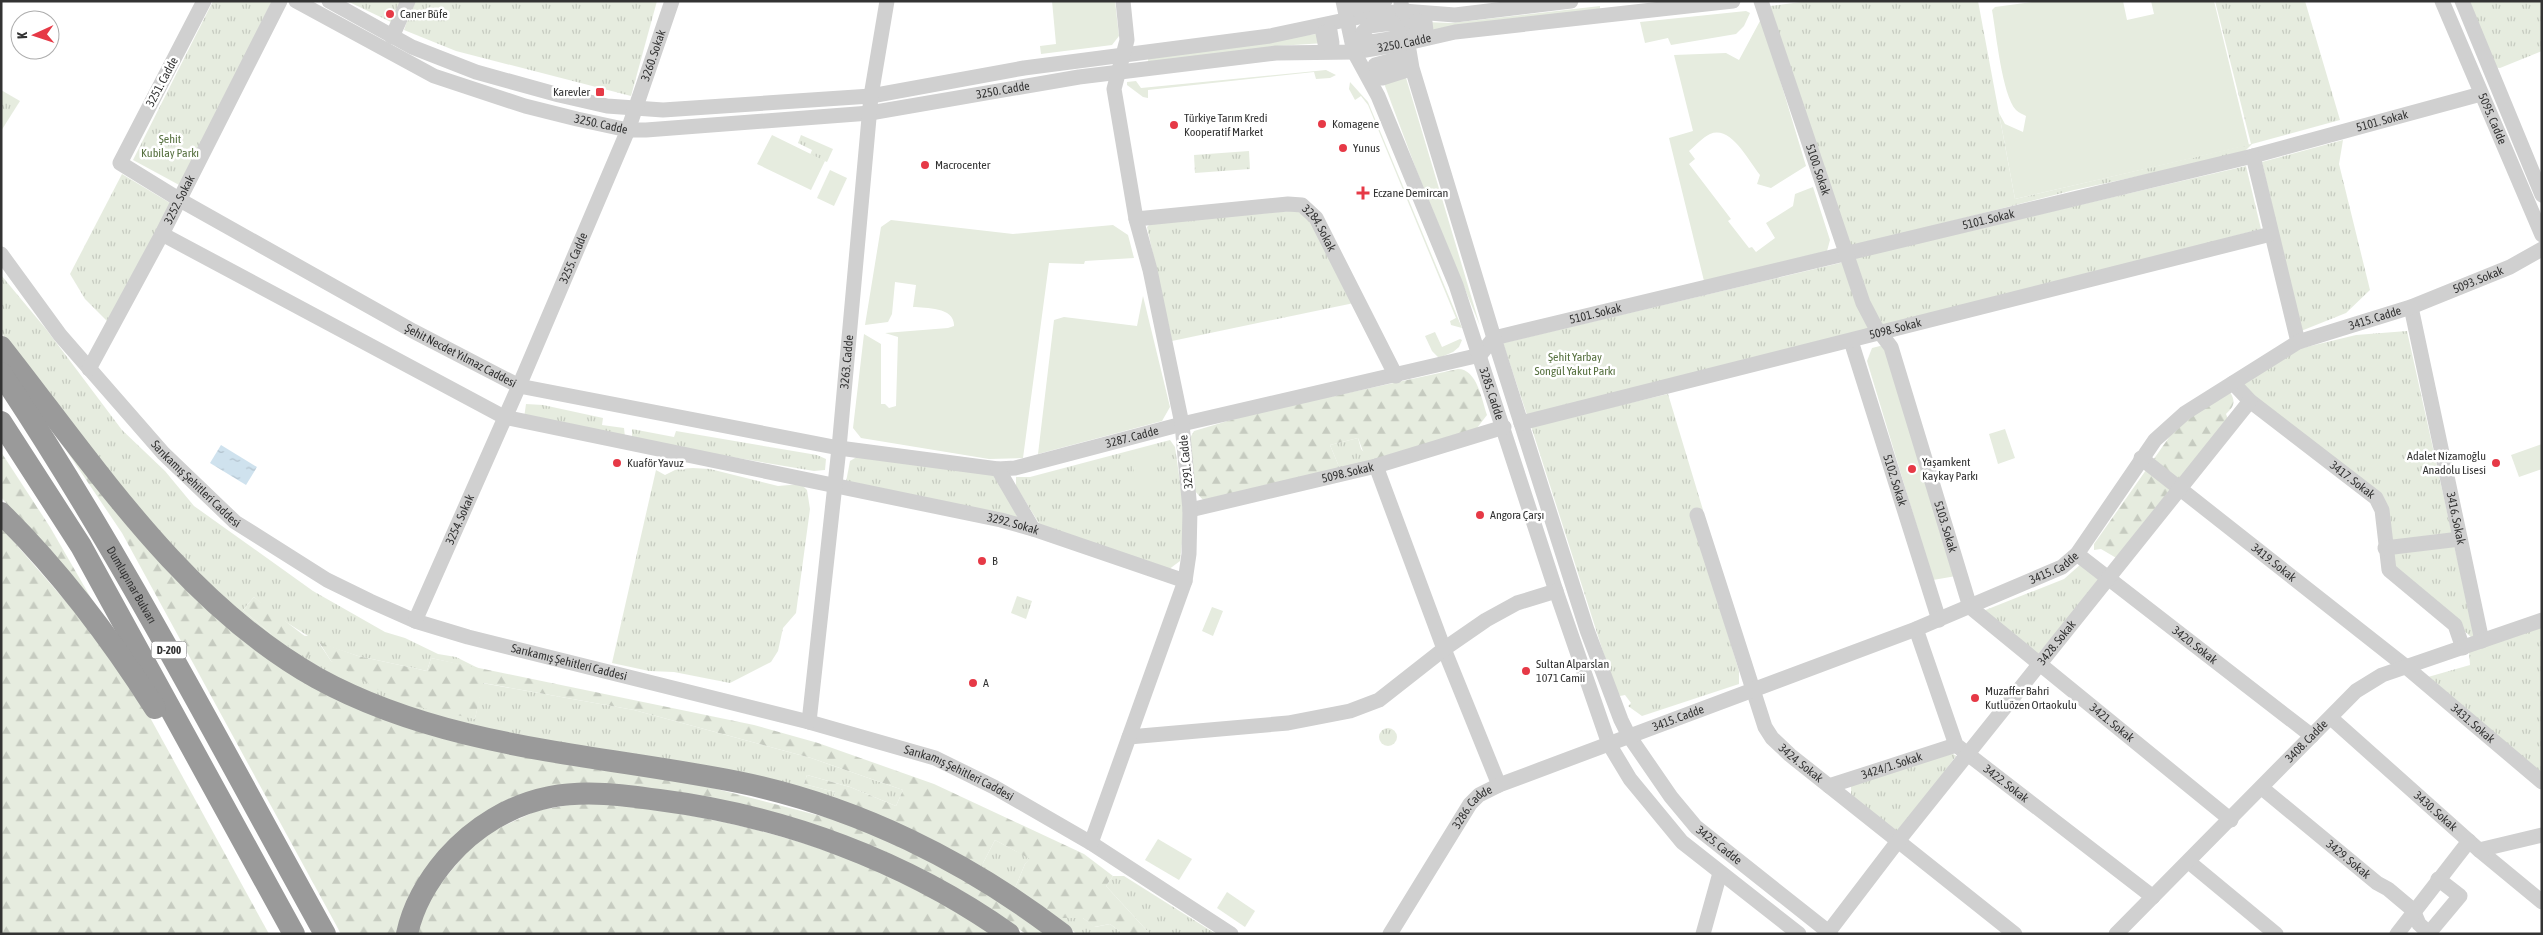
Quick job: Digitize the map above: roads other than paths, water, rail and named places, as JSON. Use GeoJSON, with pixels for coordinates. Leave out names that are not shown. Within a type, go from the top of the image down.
{"type":"FeatureCollection","features":[{"type":"Feature","properties":{"kind":"highway"},"geometry":{"type":"LineString","coordinates":[[1,347],[89,461],[195,586],[255,638],[318,678],[357,698],[415,721],[478,738],[742,783],[855,816],[905,837],[950,861],[1011,897],[1062,934]]}},
{"type":"Feature","properties":{"kind":"highway","name":"Dumlupınar Bulvarı"},"geometry":{"type":"LineString","coordinates":[[1,373],[66,473],[115,554],[325,934]]}},
{"type":"Feature","properties":{"kind":"highway","name":"Dumlupınar Bulvarı"},"geometry":{"type":"LineString","coordinates":[[1,422],[80,546],[276,901]]}},
{"type":"Feature","properties":{"kind":"highway"},"geometry":{"type":"LineString","coordinates":[[1,513],[30,541],[141,687],[276,901],[293,934]]}},
{"type":"Feature","properties":{"kind":"highway"},"geometry":{"type":"LineString","coordinates":[[407,934],[422,895],[436,870],[474,831],[523,804],[548,797],[584,794],[624,795],[682,803],[790,827],[844,845],[889,864],[932,886],[1009,934]]}},
{"type":"Feature","properties":{"kind":"street","name":"3251. Cadde"},"geometry":{"type":"LineString","coordinates":[[120,163],[204,1]]}},
{"type":"Feature","properties":{"kind":"street","name":"3252. Sokak"},"geometry":{"type":"LineString","coordinates":[[89,369],[180,200],[280,1]]}},
{"type":"Feature","properties":{"kind":"street","name":"3250. Cadde"},"geometry":{"type":"LineString","coordinates":[[296,1],[434,76],[525,106],[628,130],[691,128],[870,113],[1117,72],[1276,53],[1354,52],[1412,38],[1455,32],[1733,1]]}},
{"type":"Feature","properties":{"kind":"street","name":"3250. Cadde"},"geometry":{"type":"LineString","coordinates":[[329,1],[392,36],[435,57],[493,77],[559,95],[636,110],[689,109],[871,96],[1024,68],[1270,36],[1402,6],[1455,15],[1571,1]]}},
{"type":"Feature","properties":{"kind":"street"},"geometry":{"type":"LineString","coordinates":[[392,36],[408,1]]}},
{"type":"Feature","properties":{"kind":"street","name":"3260. Sokak"},"geometry":{"type":"LineString","coordinates":[[628,130],[672,1]]}},
{"type":"Feature","properties":{"kind":"street","name":"3263. Cadde"},"geometry":{"type":"LineString","coordinates":[[809,722],[839,448],[871,96],[887,1]]}},
{"type":"Feature","properties":{"kind":"street","name":"3291. Cadde"},"geometry":{"type":"LineString","coordinates":[[1091,843],[1185,581],[1189,554],[1190,510],[1182,424],[1150,270],[1136,219],[1114,88],[1127,40],[1123,1]]}},
{"type":"Feature","properties":{"kind":"street","name":"3285. Cadde"},"geometry":{"type":"LineString","coordinates":[[1343,1],[1354,52],[1378,96],[1456,285],[1556,590],[1609,744]]}},
{"type":"Feature","properties":{"kind":"street"},"geometry":{"type":"LineString","coordinates":[[1354,1],[1356,7],[1385,1]]}},
{"type":"Feature","properties":{"kind":"street","name":"5100. Sokak"},"geometry":{"type":"LineString","coordinates":[[1762,1],[1845,253],[1868,314],[1881,333]]}},
{"type":"Feature","properties":{"kind":"street","name":"5095. Cadde"},"geometry":{"type":"LineString","coordinates":[[2442,1],[2542,235]]}},
{"type":"Feature","properties":{"kind":"street","name":"5095. Cadde"},"geometry":{"type":"LineString","coordinates":[[2462,1],[2542,195]]}},
{"type":"Feature","properties":{"kind":"street","name":"3285. Cadde"},"geometry":{"type":"LineString","coordinates":[[1402,6],[1412,38],[1412,68],[1494,338],[1597,660],[1629,736]]}},
{"type":"Feature","properties":{"kind":"street","name":"5101. Sokak"},"geometry":{"type":"LineString","coordinates":[[1494,338],[2253,156],[2481,94]]}},
{"type":"Feature","properties":{"kind":"street","name":"3255. Cadde"},"geometry":{"type":"LineString","coordinates":[[504,417],[628,130]]}},
{"type":"Feature","properties":{"kind":"street"},"geometry":{"type":"LineString","coordinates":[[2253,156],[2298,342]]}},
{"type":"Feature","properties":{"kind":"street","name":"Şehit Necdet Yılmaz Caddesi"},"geometry":{"type":"LineString","coordinates":[[120,163],[180,200],[413,331],[519,386],[839,448]]}},
{"type":"Feature","properties":{"kind":"street","name":"3284. Sokak"},"geometry":{"type":"LineString","coordinates":[[1136,219],[1288,204],[1306,208],[1316,218],[1396,376]]}},
{"type":"Feature","properties":{"kind":"street"},"geometry":{"type":"LineString","coordinates":[[162,234],[504,417],[835,484]]}},
{"type":"Feature","properties":{"kind":"street","name":"5098. Sokak"},"geometry":{"type":"LineString","coordinates":[[1521,423],[2271,234]]}},
{"type":"Feature","properties":{"kind":"street","name":"5093. Sokak"},"geometry":{"type":"LineString","coordinates":[[2411,307],[2510,266],[2542,249]]}},
{"type":"Feature","properties":{"kind":"street","name":"Sarıkamış Şehitleri Caddesi"},"geometry":{"type":"LineString","coordinates":[[1,254],[60,335],[163,453],[236,522],[327,580],[415,621],[468,637],[809,722],[935,758],[994,787],[1091,843],[1231,934]]}},
{"type":"Feature","properties":{"kind":"street","name":"3415. Cadde"},"geometry":{"type":"LineString","coordinates":[[1609,744],[1916,629],[2062,567],[2077,554],[2141,458],[2172,422],[2298,342],[2411,307]]}},
{"type":"Feature","properties":{"kind":"street","name":"3416. Sokak"},"geometry":{"type":"LineString","coordinates":[[2411,307],[2482,641]]}},
{"type":"Feature","properties":{"kind":"street","name":"5103. Sokak"},"geometry":{"type":"LineString","coordinates":[[1881,333],[1891,347],[1970,607]]}},
{"type":"Feature","properties":{"kind":"street"},"geometry":{"type":"LineString","coordinates":[[1480,355],[1494,338]]}},
{"type":"Feature","properties":{"kind":"street","name":"5102. Sokak"},"geometry":{"type":"LineString","coordinates":[[1851,341],[1939,620]]}},
{"type":"Feature","properties":{"kind":"street","name":"3287. Cadde"},"geometry":{"type":"LineString","coordinates":[[839,448],[998,469],[1033,464],[1182,424],[1396,376],[1480,355]]}},
{"type":"Feature","properties":{"kind":"street","name":"3417. Sokak"},"geometry":{"type":"LineString","coordinates":[[2233,382],[2250,400],[2376,498],[2382,510],[2389,570],[2455,625],[2463,648]]}},
{"type":"Feature","properties":{"kind":"street","name":"3428. Sokak"},"geometry":{"type":"LineString","coordinates":[[1829,933],[1898,842],[1962,749],[2039,665],[2250,400]]}},
{"type":"Feature","properties":{"kind":"street","name":"3254. Sokak"},"geometry":{"type":"LineString","coordinates":[[415,621],[504,417]]}},
{"type":"Feature","properties":{"kind":"street","name":"5098. Sokak"},"geometry":{"type":"LineString","coordinates":[[1190,510],[1376,466],[1504,427]]}},
{"type":"Feature","properties":{"kind":"street","name":"3419. Sokak"},"geometry":{"type":"LineString","coordinates":[[2141,458],[2405,666]]}},
{"type":"Feature","properties":{"kind":"street"},"geometry":{"type":"LineString","coordinates":[[1376,466],[1444,649],[1499,785]]}},
{"type":"Feature","properties":{"kind":"street"},"geometry":{"type":"LineString","coordinates":[[998,469],[1033,529]]}},
{"type":"Feature","properties":{"kind":"street","name":"3292. Sokak"},"geometry":{"type":"LineString","coordinates":[[835,484],[1033,529],[1185,581]]}},
{"type":"Feature","properties":{"kind":"street","name":"3424. Sokak"},"geometry":{"type":"LineString","coordinates":[[1697,515],[1752,691],[1765,727],[1772,738],[1898,842],[2016,934]]}},
{"type":"Feature","properties":{"kind":"street"},"geometry":{"type":"LineString","coordinates":[[2385,548],[2460,539]]}},
{"type":"Feature","properties":{"kind":"street","name":"3420. Sokak"},"geometry":{"type":"LineString","coordinates":[[2077,554],[2312,736]]}},
{"type":"Feature","properties":{"kind":"street"},"geometry":{"type":"LineString","coordinates":[[1129,737],[1288,723],[1350,710],[1379,700],[1444,649],[1486,620],[1517,603],[1556,590]]}},
{"type":"Feature","properties":{"kind":"street","name":"3421. Sokak"},"geometry":{"type":"LineString","coordinates":[[1970,607],[2231,820]]}},
{"type":"Feature","properties":{"kind":"street","name":"3408. Cadde"},"geometry":{"type":"LineString","coordinates":[[2121,932],[2153,897],[2356,692],[2382,675],[2405,666],[2542,620]]}},
{"type":"Feature","properties":{"kind":"street"},"geometry":{"type":"LineString","coordinates":[[1916,629],[1962,749]]}},
{"type":"Feature","properties":{"kind":"street","name":"3431. Sokak"},"geometry":{"type":"LineString","coordinates":[[2405,666],[2542,782]]}},
{"type":"Feature","properties":{"kind":"street","name":"3430. Sokak"},"geometry":{"type":"LineString","coordinates":[[2331,718],[2474,846],[2542,902]]}},
{"type":"Feature","properties":{"kind":"street","name":"3425. Cadde"},"geometry":{"type":"LineString","coordinates":[[1629,736],[1671,797],[1696,827],[1829,933]]}},
{"type":"Feature","properties":{"kind":"street","name":"3425. Cadde"},"geometry":{"type":"LineString","coordinates":[[1609,744],[1630,779],[1668,828],[1720,873],[1799,934]]}},
{"type":"Feature","properties":{"kind":"street","name":"3286. Cadde"},"geometry":{"type":"LineString","coordinates":[[1390,934],[1470,804],[1479,795],[1499,785],[1609,744]]}},
{"type":"Feature","properties":{"kind":"street","name":"3424/1. Sokak"},"geometry":{"type":"LineString","coordinates":[[1829,786],[1962,749]]}},
{"type":"Feature","properties":{"kind":"street","name":"3422. Sokak"},"geometry":{"type":"LineString","coordinates":[[1962,749],[2153,897]]}},
{"type":"Feature","properties":{"kind":"street","name":"3429. Sokak"},"geometry":{"type":"LineString","coordinates":[[2262,788],[2377,883],[2388,889],[2413,910],[2419,924],[2430,933]]}},
{"type":"Feature","properties":{"kind":"street"},"geometry":{"type":"LineString","coordinates":[[2397,934],[2413,910],[2438,879],[2474,846],[2542,835]]}},
{"type":"Feature","properties":{"kind":"street"},"geometry":{"type":"LineString","coordinates":[[2189,862],[2276,934]]}},
{"type":"Feature","properties":{"kind":"street"},"geometry":{"type":"LineString","coordinates":[[1703,934],[1720,873]]}},
{"type":"Feature","properties":{"kind":"street"},"geometry":{"type":"LineString","coordinates":[[2430,933],[2460,896],[2438,879]]}},
{"type":"Feature","properties":{"kind":"water"},"geometry":{"type":"Polygon","coordinates":[[[221,445],[257,467],[246,485],[210,463],[221,445]]]}},
{"type":"Feature","properties":{"kind":"place","name":"Caner Büfe"},"geometry":{"type":"Point","coordinates":[390,14]}},
{"type":"Feature","properties":{"kind":"place","name":"Karevler"},"geometry":{"type":"Point","coordinates":[600,92]}},
{"type":"Feature","properties":{"kind":"place","name":"Komagene"},"geometry":{"type":"Point","coordinates":[1322,124]}},
{"type":"Feature","properties":{"kind":"place","name":"Türkiye Tarım Kredi Kooperatif Market"},"geometry":{"type":"Point","coordinates":[1174,125]}},
{"type":"Feature","properties":{"kind":"place","name":"Yunus"},"geometry":{"type":"Point","coordinates":[1343,148]}},
{"type":"Feature","properties":{"kind":"place","name":"Macrocenter"},"geometry":{"type":"Point","coordinates":[925,165]}},
{"type":"Feature","properties":{"kind":"place","name":"Eczane Demircan"},"geometry":{"type":"Point","coordinates":[1363,193]}},
{"type":"Feature","properties":{"kind":"place","name":"Kuaför Yavuz"},"geometry":{"type":"Point","coordinates":[617,463]}},
{"type":"Feature","properties":{"kind":"place","name":"Adalet Nizamoğlu Anadolu Lisesi"},"geometry":{"type":"Point","coordinates":[2496,463]}},
{"type":"Feature","properties":{"kind":"place","name":"Yaşamkent Kaykay Parkı"},"geometry":{"type":"Point","coordinates":[1912,469]}},
{"type":"Feature","properties":{"kind":"place","name":"Angora Çarşı"},"geometry":{"type":"Point","coordinates":[1480,515]}},
{"type":"Feature","properties":{"kind":"place","name":"B"},"geometry":{"type":"Point","coordinates":[982,561]}},
{"type":"Feature","properties":{"kind":"place","name":"Sultan Alparslan 1071 Camii"},"geometry":{"type":"Point","coordinates":[1526,671]}},
{"type":"Feature","properties":{"kind":"place","name":"A"},"geometry":{"type":"Point","coordinates":[973,683]}},
{"type":"Feature","properties":{"kind":"place","name":"Muzaffer Bahri Kutluözen Ortaokulu"},"geometry":{"type":"Point","coordinates":[1975,698]}},
{"type":"Feature","properties":{"kind":"park label","name":"Şehit Kubilay Parkı"},"geometry":{"type":"Point","coordinates":[170,146]}},
{"type":"Feature","properties":{"kind":"park label","name":"Şehit Yarbay Songül Yakut Parkı"},"geometry":{"type":"Point","coordinates":[1575,364]}}]}
